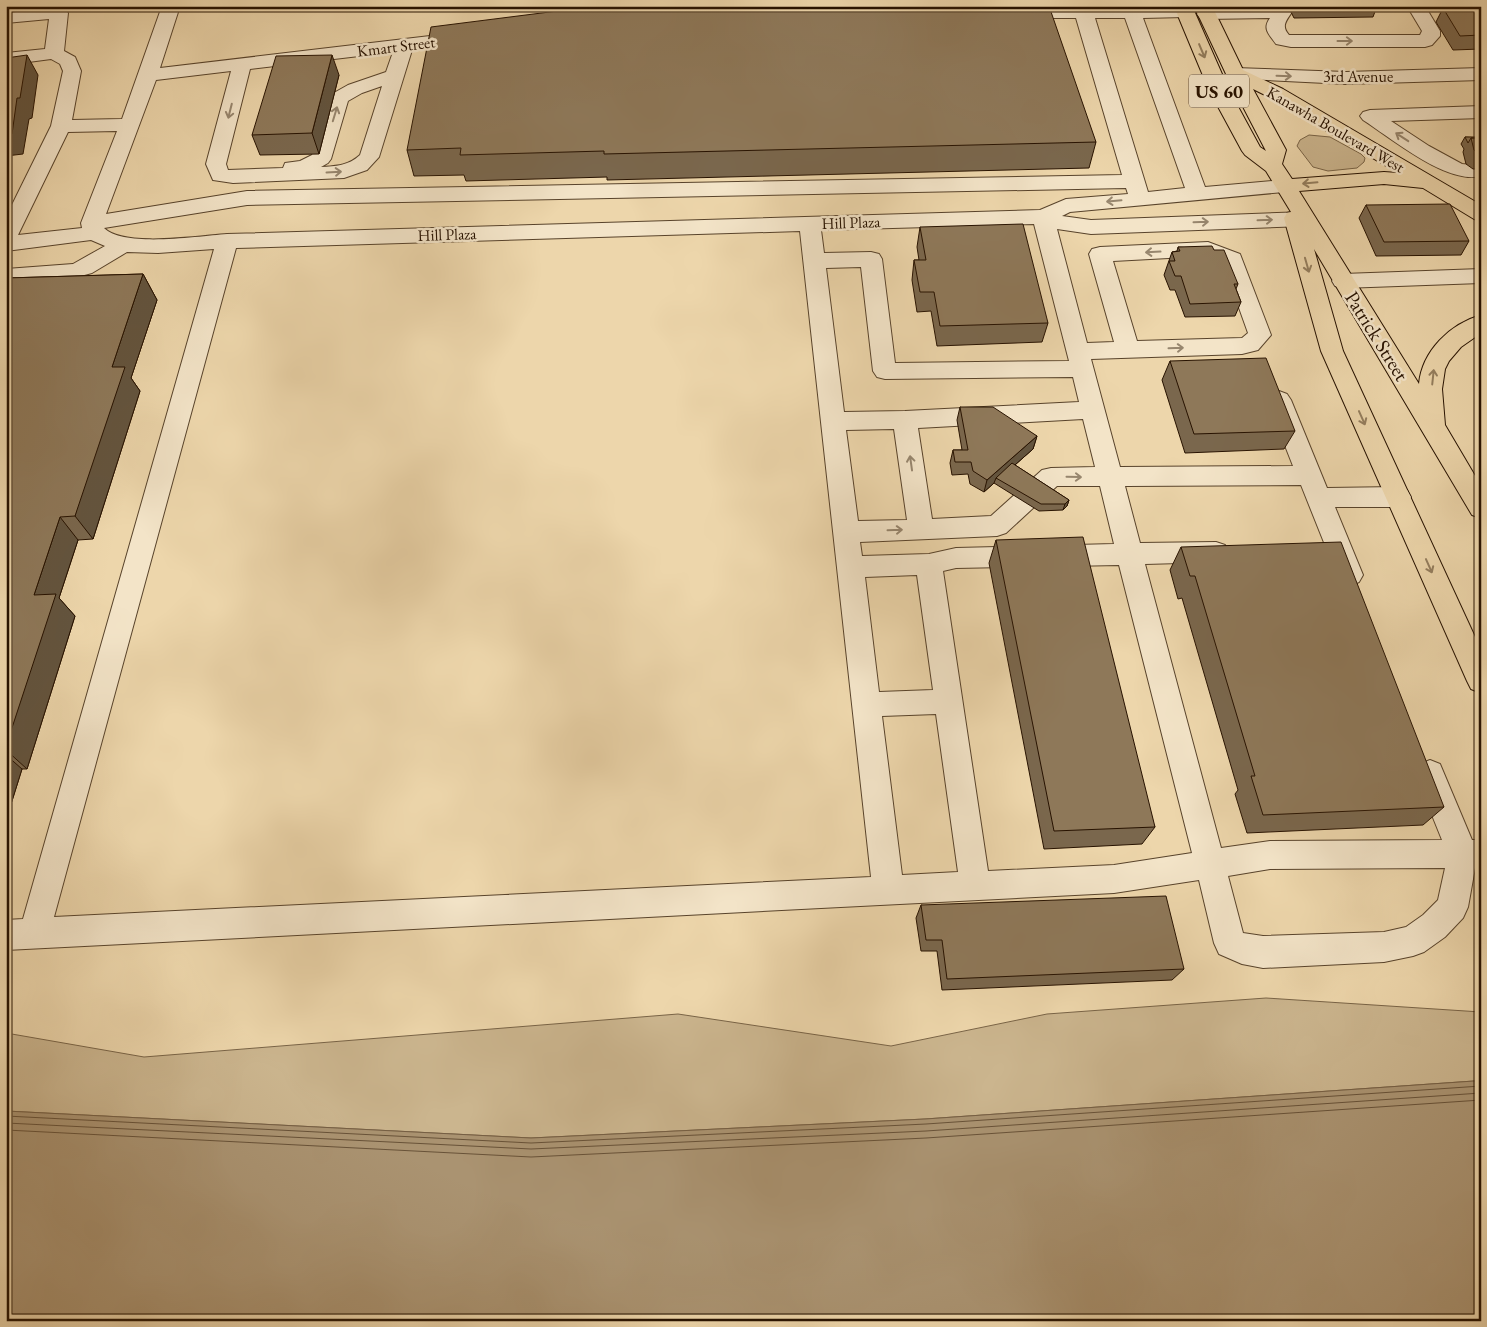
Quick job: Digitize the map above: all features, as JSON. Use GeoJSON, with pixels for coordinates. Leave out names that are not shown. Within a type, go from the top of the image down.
{"type":"FeatureCollection","features":[{"type":"Feature","properties":{"kind":"main road","name":"Patrick Street"},"geometry":{"type":"LineString","coordinates":[[1194,10],[1235,74],[1276,150],[1272,164]]}},
{"type":"Feature","properties":{"kind":"main road","name":"Patrick Street"},"geometry":{"type":"LineString","coordinates":[[1194,10],[1218,90],[1252,151],[1272,164],[1299,218],[1343,281],[1433,426],[1481,508]]}},
{"type":"Feature","properties":{"kind":"main road","name":"Kanawha Boulevard West"},"geometry":{"type":"LineString","coordinates":[[1235,74],[1276,93],[1481,214]]}},
{"type":"Feature","properties":{"kind":"main road","name":"Kanawha Boulevard West"},"geometry":{"type":"LineString","coordinates":[[1284,186],[1384,178],[1400,179],[1436,187]]}},
{"type":"Feature","properties":{"kind":"main road"},"geometry":{"type":"LineString","coordinates":[[1299,218],[1332,351],[1481,681]]}},
{"type":"Feature","properties":{"kind":"main road"},"geometry":{"type":"LineString","coordinates":[[1433,426],[1432,388],[1434,368],[1450,344],[1470,327],[1481,323]]}},
{"type":"Feature","properties":{"kind":"street"},"geometry":{"type":"LineString","coordinates":[[93,228],[171,6]]}},
{"type":"Feature","properties":{"kind":"street"},"geometry":{"type":"LineString","coordinates":[[1000,13],[1282,9],[1275,24],[1275,30],[1283,40],[1436,57],[1430,30],[1416,6]]}},
{"type":"Feature","properties":{"kind":"street"},"geometry":{"type":"LineString","coordinates":[[1132,12],[1197,193]]}},
{"type":"Feature","properties":{"kind":"street"},"geometry":{"type":"LineString","coordinates":[[6,18],[59,13],[54,53]]}},
{"type":"Feature","properties":{"kind":"street"},"geometry":{"type":"LineString","coordinates":[[6,244],[247,198],[1137,190],[1084,13]]}},
{"type":"Feature","properties":{"kind":"street","name":"Kmart Street"},"geometry":{"type":"LineString","coordinates":[[148,75],[485,36]]}},
{"type":"Feature","properties":{"kind":"street"},"geometry":{"type":"LineString","coordinates":[[242,64],[217,160],[220,175],[232,177],[344,172],[360,166],[369,157],[404,45]]}},
{"type":"Feature","properties":{"kind":"street"},"geometry":{"type":"LineString","coordinates":[[6,59],[54,53],[68,61],[72,71],[61,126],[6,240]]}},
{"type":"Feature","properties":{"kind":"street","name":"3rd Avenue"},"geometry":{"type":"LineString","coordinates":[[1235,74],[1346,78],[1436,57],[1481,74]]}},
{"type":"Feature","properties":{"kind":"street"},"geometry":{"type":"LineString","coordinates":[[217,160],[249,169],[303,167],[321,159],[339,98],[355,89],[394,76]]}},
{"type":"Feature","properties":{"kind":"street"},"geometry":{"type":"LineString","coordinates":[[1346,78],[1370,116],[1396,164]]}},
{"type":"Feature","properties":{"kind":"street"},"geometry":{"type":"LineString","coordinates":[[1370,116],[1481,112]]}},
{"type":"Feature","properties":{"kind":"street"},"geometry":{"type":"LineString","coordinates":[[1370,116],[1422,150],[1479,178]]}},
{"type":"Feature","properties":{"kind":"street"},"geometry":{"type":"LineString","coordinates":[[61,126],[129,126]]}},
{"type":"Feature","properties":{"kind":"street"},"geometry":{"type":"LineString","coordinates":[[1422,150],[1456,149]]}},
{"type":"Feature","properties":{"kind":"street"},"geometry":{"type":"LineString","coordinates":[[1436,187],[1479,178]]}},
{"type":"Feature","properties":{"kind":"street","name":"Hill Plaza"},"geometry":{"type":"LineString","coordinates":[[1043,217],[1066,206],[1137,190],[1197,193],[1284,186]]}},
{"type":"Feature","properties":{"kind":"street"},"geometry":{"type":"LineString","coordinates":[[1043,217],[1230,942],[1242,949],[1263,952],[1384,947],[1413,941],[1434,926],[1452,907],[1472,854],[1422,753]]}},
{"type":"Feature","properties":{"kind":"street","name":"Hill Plaza"},"geometry":{"type":"LineString","coordinates":[[93,228],[112,243],[123,246],[228,241],[1043,217],[1062,224],[1091,227],[1299,218]]}},
{"type":"Feature","properties":{"kind":"street"},"geometry":{"type":"LineString","coordinates":[[810,223],[888,890]]}},
{"type":"Feature","properties":{"kind":"street"},"geometry":{"type":"LineString","coordinates":[[1091,227],[1128,350]]}},
{"type":"Feature","properties":{"kind":"street"},"geometry":{"type":"LineString","coordinates":[[228,241],[20,934],[1114,878],[1270,855],[1472,854]]}},
{"type":"Feature","properties":{"kind":"street"},"geometry":{"type":"LineString","coordinates":[[6,276],[73,271],[84,268],[123,246]]}},
{"type":"Feature","properties":{"kind":"street"},"geometry":{"type":"LineString","coordinates":[[814,261],[871,259],[885,371],[1080,360],[1128,350],[1242,346],[1250,344],[1260,335],[1232,259],[1208,249],[1100,254]]}},
{"type":"Feature","properties":{"kind":"street"},"geometry":{"type":"LineString","coordinates":[[1343,281],[1481,276]]}},
{"type":"Feature","properties":{"kind":"street"},"geometry":{"type":"LineString","coordinates":[[1271,380],[1359,597]]}},
{"type":"Feature","properties":{"kind":"street"},"geometry":{"type":"LineString","coordinates":[[833,421],[905,420],[1092,410]]}},
{"type":"Feature","properties":{"kind":"street"},"geometry":{"type":"LineString","coordinates":[[905,420],[921,529]]}},
{"type":"Feature","properties":{"kind":"street"},"geometry":{"type":"LineString","coordinates":[[846,532],[997,526],[1051,477],[1314,487],[1398,497]]}},
{"type":"Feature","properties":{"kind":"street"},"geometry":{"type":"LineString","coordinates":[[1312,551],[1340,551]]}},
{"type":"Feature","properties":{"kind":"street"},"geometry":{"type":"LineString","coordinates":[[850,567],[928,564],[956,558],[1235,552]]}},
{"type":"Feature","properties":{"kind":"street"},"geometry":{"type":"LineString","coordinates":[[928,564],[975,886]]}},
{"type":"Feature","properties":{"kind":"street"},"geometry":{"type":"LineString","coordinates":[[867,705],[948,701]]}},
{"type":"Feature","properties":{"kind":"shaded area"},"geometry":{"type":"Polygon","coordinates":[[[1309,135],[1330,137],[1361,154],[1365,158],[1364,162],[1357,168],[1328,171],[1313,167],[1297,146],[1300,140],[1309,135]]]}},
{"type":"Feature","properties":{"kind":"shaded area"},"geometry":{"type":"Polygon","coordinates":[[[1266,998],[1481,1012],[1481,1082],[925,1119],[531,1138],[6,1111],[6,1033],[144,1057],[678,1014],[891,1046],[1047,1014],[1266,998]]]}},
{"type":"Feature","properties":{"kind":"water"},"geometry":{"type":"Polygon","coordinates":[[[1481,1082],[1481,1321],[6,1321],[6,1111],[531,1138],[925,1119],[1481,1082]]]}},
{"type":"Feature","properties":{"kind":"building"},"geometry":{"type":"Polygon","coordinates":[[[597,6],[1049,6],[1096,142],[604,154],[604,151],[460,155],[461,148],[407,150],[431,27],[597,6]]]}},
{"type":"Feature","properties":{"kind":"building"},"geometry":{"type":"Polygon","coordinates":[[[1475,6],[1481,16],[1481,35],[1460,36],[1443,8],[1475,6]]]}},
{"type":"Feature","properties":{"kind":"building"},"geometry":{"type":"Polygon","coordinates":[[[27,55],[20,98],[17,98],[12,134],[6,134],[6,58],[27,55]]]}},
{"type":"Feature","properties":{"kind":"building"},"geometry":{"type":"Polygon","coordinates":[[[332,55],[312,133],[252,135],[276,56],[332,55]]]}},
{"type":"Feature","properties":{"kind":"building"},"geometry":{"type":"Polygon","coordinates":[[[1465,137],[1477,138],[1471,138],[1468,143],[1465,137]]]}},
{"type":"Feature","properties":{"kind":"building"},"geometry":{"type":"Polygon","coordinates":[[[1471,138],[1481,138],[1481,155],[1474,150],[1471,138]]]}},
{"type":"Feature","properties":{"kind":"building"},"geometry":{"type":"Polygon","coordinates":[[[1450,204],[1469,241],[1384,242],[1366,205],[1450,204]]]}},
{"type":"Feature","properties":{"kind":"building"},"geometry":{"type":"Polygon","coordinates":[[[1023,224],[1048,323],[940,326],[934,292],[920,292],[914,260],[926,260],[920,227],[1023,224]]]}},
{"type":"Feature","properties":{"kind":"building"},"geometry":{"type":"Polygon","coordinates":[[[1212,246],[1214,250],[1224,250],[1238,284],[1234,284],[1241,302],[1190,304],[1181,276],[1175,276],[1169,261],[1175,261],[1172,252],[1180,251],[1178,247],[1212,246]]]}},
{"type":"Feature","properties":{"kind":"building"},"geometry":{"type":"Polygon","coordinates":[[[143,274],[112,367],[125,367],[75,516],[60,517],[34,595],[56,594],[6,746],[6,278],[143,274]]]}},
{"type":"Feature","properties":{"kind":"building"},"geometry":{"type":"Polygon","coordinates":[[[1266,358],[1295,431],[1194,434],[1170,361],[1266,358]]]}},
{"type":"Feature","properties":{"kind":"building"},"geometry":{"type":"Polygon","coordinates":[[[960,407],[993,407],[1037,436],[987,480],[973,471],[971,462],[955,462],[953,450],[968,450],[960,407]]]}},
{"type":"Feature","properties":{"kind":"building"},"geometry":{"type":"Polygon","coordinates":[[[1012,463],[1069,500],[1065,504],[1041,504],[996,478],[1012,463]]]}},
{"type":"Feature","properties":{"kind":"building"},"geometry":{"type":"Polygon","coordinates":[[[1083,537],[1155,827],[1054,831],[996,540],[1083,537]]]}},
{"type":"Feature","properties":{"kind":"building"},"geometry":{"type":"Polygon","coordinates":[[[1341,542],[1444,807],[1263,815],[1251,776],[1255,776],[1195,576],[1190,576],[1181,547],[1341,542]]]}},
{"type":"Feature","properties":{"kind":"building"},"geometry":{"type":"Polygon","coordinates":[[[1166,896],[1184,969],[947,979],[942,940],[926,940],[921,905],[1166,896]]]}}]}
